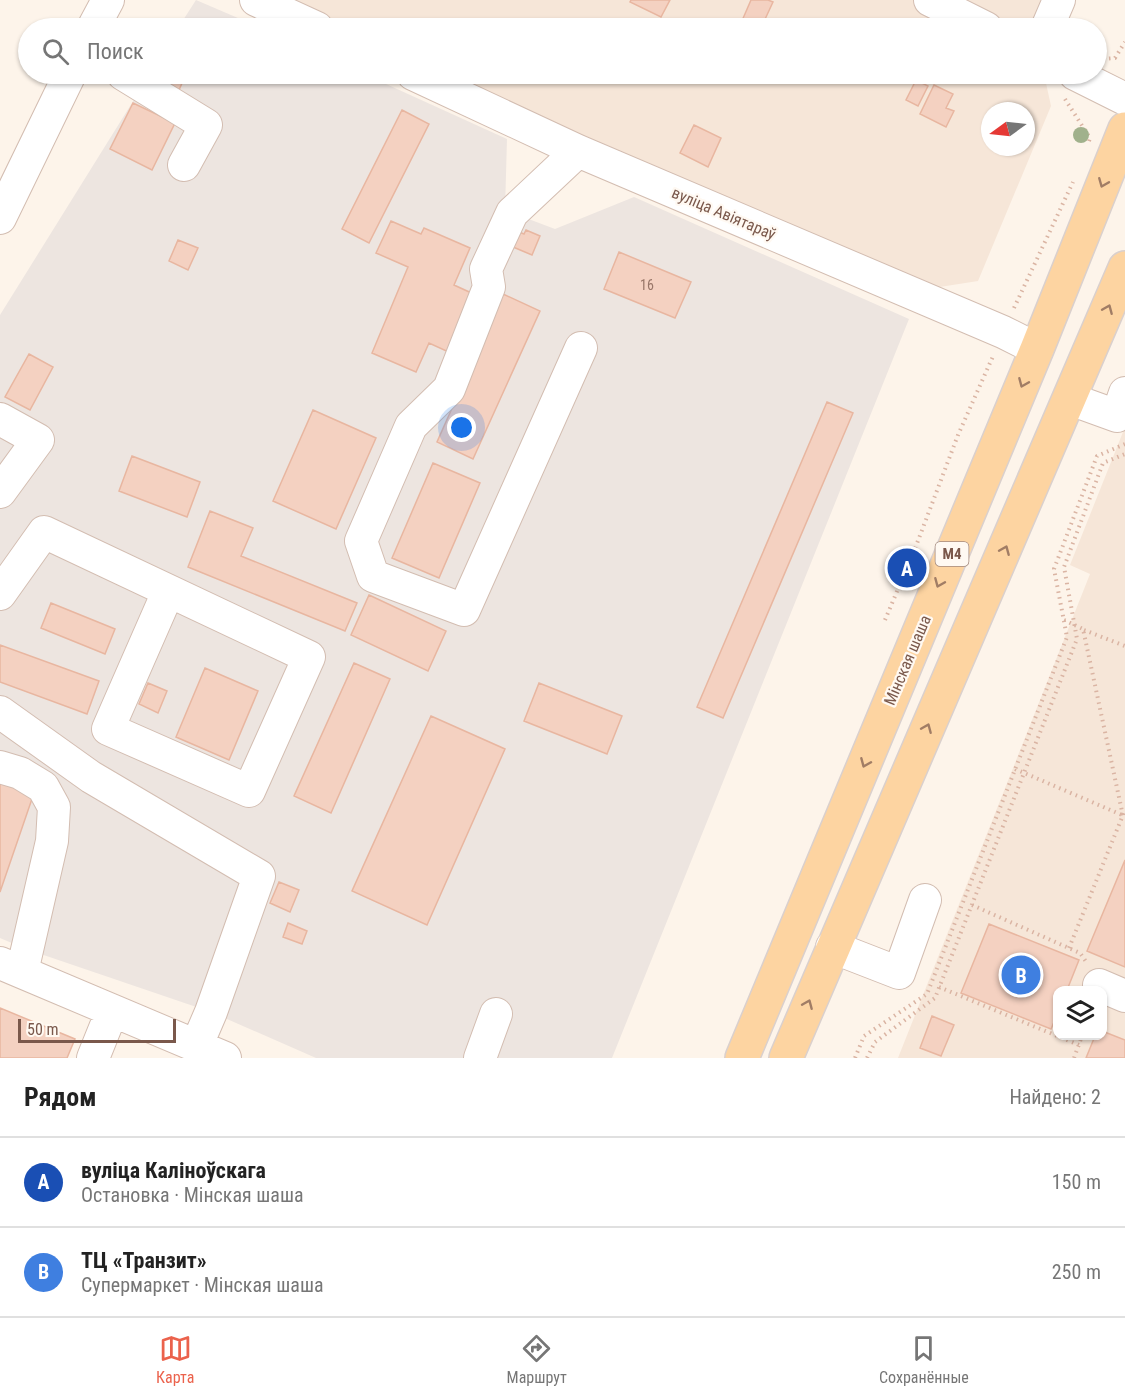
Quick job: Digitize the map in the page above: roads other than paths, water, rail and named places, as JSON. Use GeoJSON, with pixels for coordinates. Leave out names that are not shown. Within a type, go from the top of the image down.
{"type":"FeatureCollection","features":[{"type":"Feature","properties":{"kind":"main road","name":"Мінская шаша"},"geometry":{"type":"LineString","coordinates":[[742,1058],[1037,349],[1125,129]]}},
{"type":"Feature","properties":{"kind":"main road"},"geometry":{"type":"LineString","coordinates":[[786,1058],[1125,268]]}},
{"type":"Feature","properties":{"kind":"street"},"geometry":{"type":"LineString","coordinates":[[98,18],[108,0]]}},
{"type":"Feature","properties":{"kind":"street"},"geometry":{"type":"LineString","coordinates":[[256,0],[295,18]]}},
{"type":"Feature","properties":{"kind":"street"},"geometry":{"type":"LineString","coordinates":[[930,0],[966,18]]}},
{"type":"Feature","properties":{"kind":"street"},"geometry":{"type":"LineString","coordinates":[[1051,18],[1059,0]]}},
{"type":"Feature","properties":{"kind":"street"},"geometry":{"type":"LineString","coordinates":[[0,218],[65,84]]}},
{"type":"Feature","properties":{"kind":"street"},"geometry":{"type":"LineString","coordinates":[[139,84],[206,125],[184,165]]}},
{"type":"Feature","properties":{"kind":"street","name":"вуліца Авіятараў"},"geometry":{"type":"LineString","coordinates":[[434,84],[578,151],[1003,332],[1037,349]]}},
{"type":"Feature","properties":{"kind":"street"},"geometry":{"type":"LineString","coordinates":[[1069,84],[1125,99]]}},
{"type":"Feature","properties":{"kind":"street"},"geometry":{"type":"LineString","coordinates":[[578,151],[512,213],[486,269],[489,287],[449,389],[411,426],[361,541],[373,576],[464,610],[581,348]]}},
{"type":"Feature","properties":{"kind":"street"},"geometry":{"type":"LineString","coordinates":[[1070,399],[1117,416],[1125,393]]}},
{"type":"Feature","properties":{"kind":"street"},"geometry":{"type":"LineString","coordinates":[[0,419],[38,441],[0,492]]}},
{"type":"Feature","properties":{"kind":"street"},"geometry":{"type":"LineString","coordinates":[[0,594],[44,532],[309,657],[249,791],[108,729],[168,592]]}},
{"type":"Feature","properties":{"kind":"street"},"geometry":{"type":"LineString","coordinates":[[0,712],[90,777],[258,876],[211,1012],[196,1047]]}},
{"type":"Feature","properties":{"kind":"street"},"geometry":{"type":"LineString","coordinates":[[0,767],[20,773],[43,788],[54,807],[52,841],[11,968],[225,1058]]}},
{"type":"Feature","properties":{"kind":"street"},"geometry":{"type":"LineString","coordinates":[[832,947],[899,973],[925,900]]}},
{"type":"Feature","properties":{"kind":"street"},"geometry":{"type":"LineString","coordinates":[[93,1058],[112,1011]]}},
{"type":"Feature","properties":{"kind":"street"},"geometry":{"type":"LineString","coordinates":[[480,1058],[496,1014]]}},
{"type":"Feature","properties":{"kind":"place","name":"вуліца Каліноўскага"},"geometry":{"type":"Point","coordinates":[907,568]}},
{"type":"Feature","properties":{"kind":"place","name":"ТЦ «Транзит»"},"geometry":{"type":"Point","coordinates":[1021,975]}}]}
